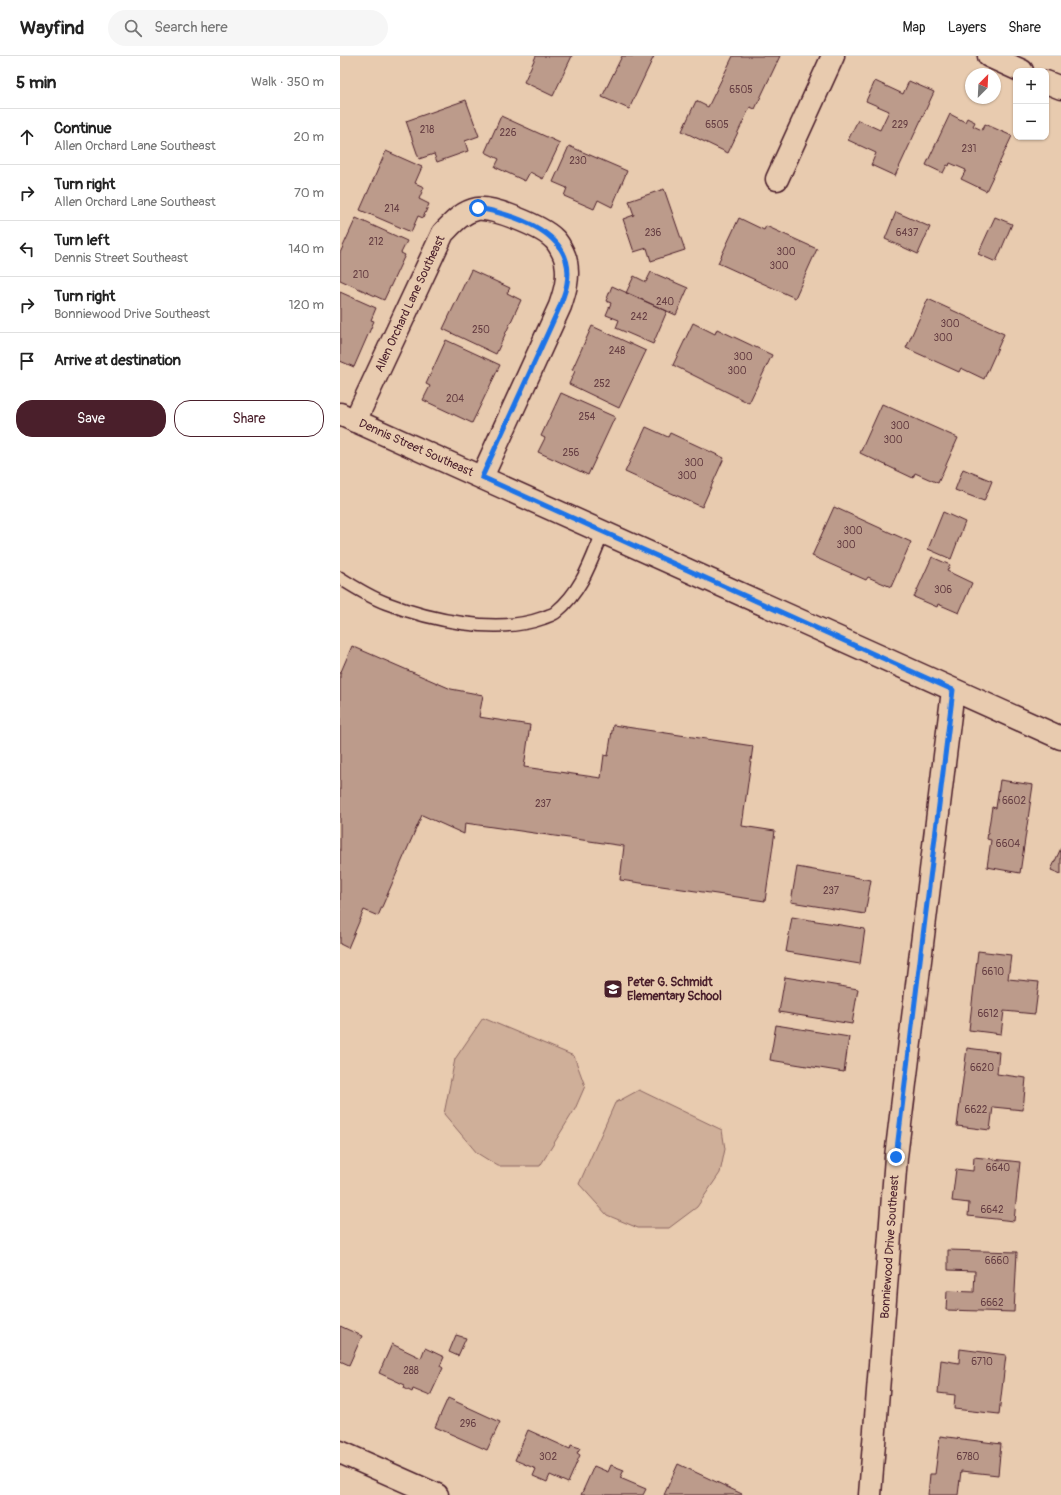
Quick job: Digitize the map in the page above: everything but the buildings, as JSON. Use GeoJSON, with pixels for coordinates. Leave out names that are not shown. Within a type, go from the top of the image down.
{"type":"FeatureCollection","features":[{"type":"Feature","properties":{"kind":"street"},"geometry":{"type":"LineString","coordinates":[[777,179],[834,56]]}},
{"type":"Feature","properties":{"kind":"street"},"geometry":{"type":"LineString","coordinates":[[989,56],[1015,68]]}},
{"type":"Feature","properties":{"kind":"street"},"geometry":{"type":"LineString","coordinates":[[1049,83],[1061,88]]}},
{"type":"Feature","properties":{"kind":"street","name":"Allen Orchard Lane Southeast"},"geometry":{"type":"LineString","coordinates":[[348,417],[443,233],[459,217],[478,208],[502,213],[530,223],[553,238],[566,260],[567,282],[560,306],[482,477]]}},
{"type":"Feature","properties":{"kind":"street","name":"Dennis Street Southeast"},"geometry":{"type":"LineString","coordinates":[[348,417],[1061,738]]}},
{"type":"Feature","properties":{"kind":"street","name":"Bonniewood Drive Southeast"},"geometry":{"type":"LineString","coordinates":[[870,1495],[896,1157],[953,690]]}},
{"type":"Feature","properties":{"kind":"street"},"geometry":{"type":"LineString","coordinates":[[340,1452],[437,1495]]}},
{"type":"Feature","properties":{"kind":"lane"},"geometry":{"type":"LineString","coordinates":[[340,578],[385,602],[441,619],[492,626],[528,624],[555,613],[570,599],[582,582],[603,532]]}},
{"type":"Feature","properties":{"kind":"shaded area"},"geometry":{"type":"Polygon","coordinates":[[[483,1018],[574,1056],[585,1086],[575,1109],[540,1166],[498,1166],[477,1153],[444,1114],[455,1059],[483,1018]]]}},
{"type":"Feature","properties":{"kind":"shaded area"},"geometry":{"type":"Polygon","coordinates":[[[639,1090],[722,1130],[725,1149],[720,1173],[697,1207],[669,1228],[638,1228],[607,1215],[579,1184],[615,1103],[639,1090]]]}},
{"type":"Feature","properties":{"kind":"place","name":"Peter G. Schmidt Elementary School"},"geometry":{"type":"Point","coordinates":[613,989]}},
{"type":"Feature","properties":{"kind":"route"},"geometry":{"type":"LineString","coordinates":[[478,208],[502,213],[530,223],[553,238],[566,260],[567,282],[560,306],[482,477],[953,690],[896,1157]]}}]}
